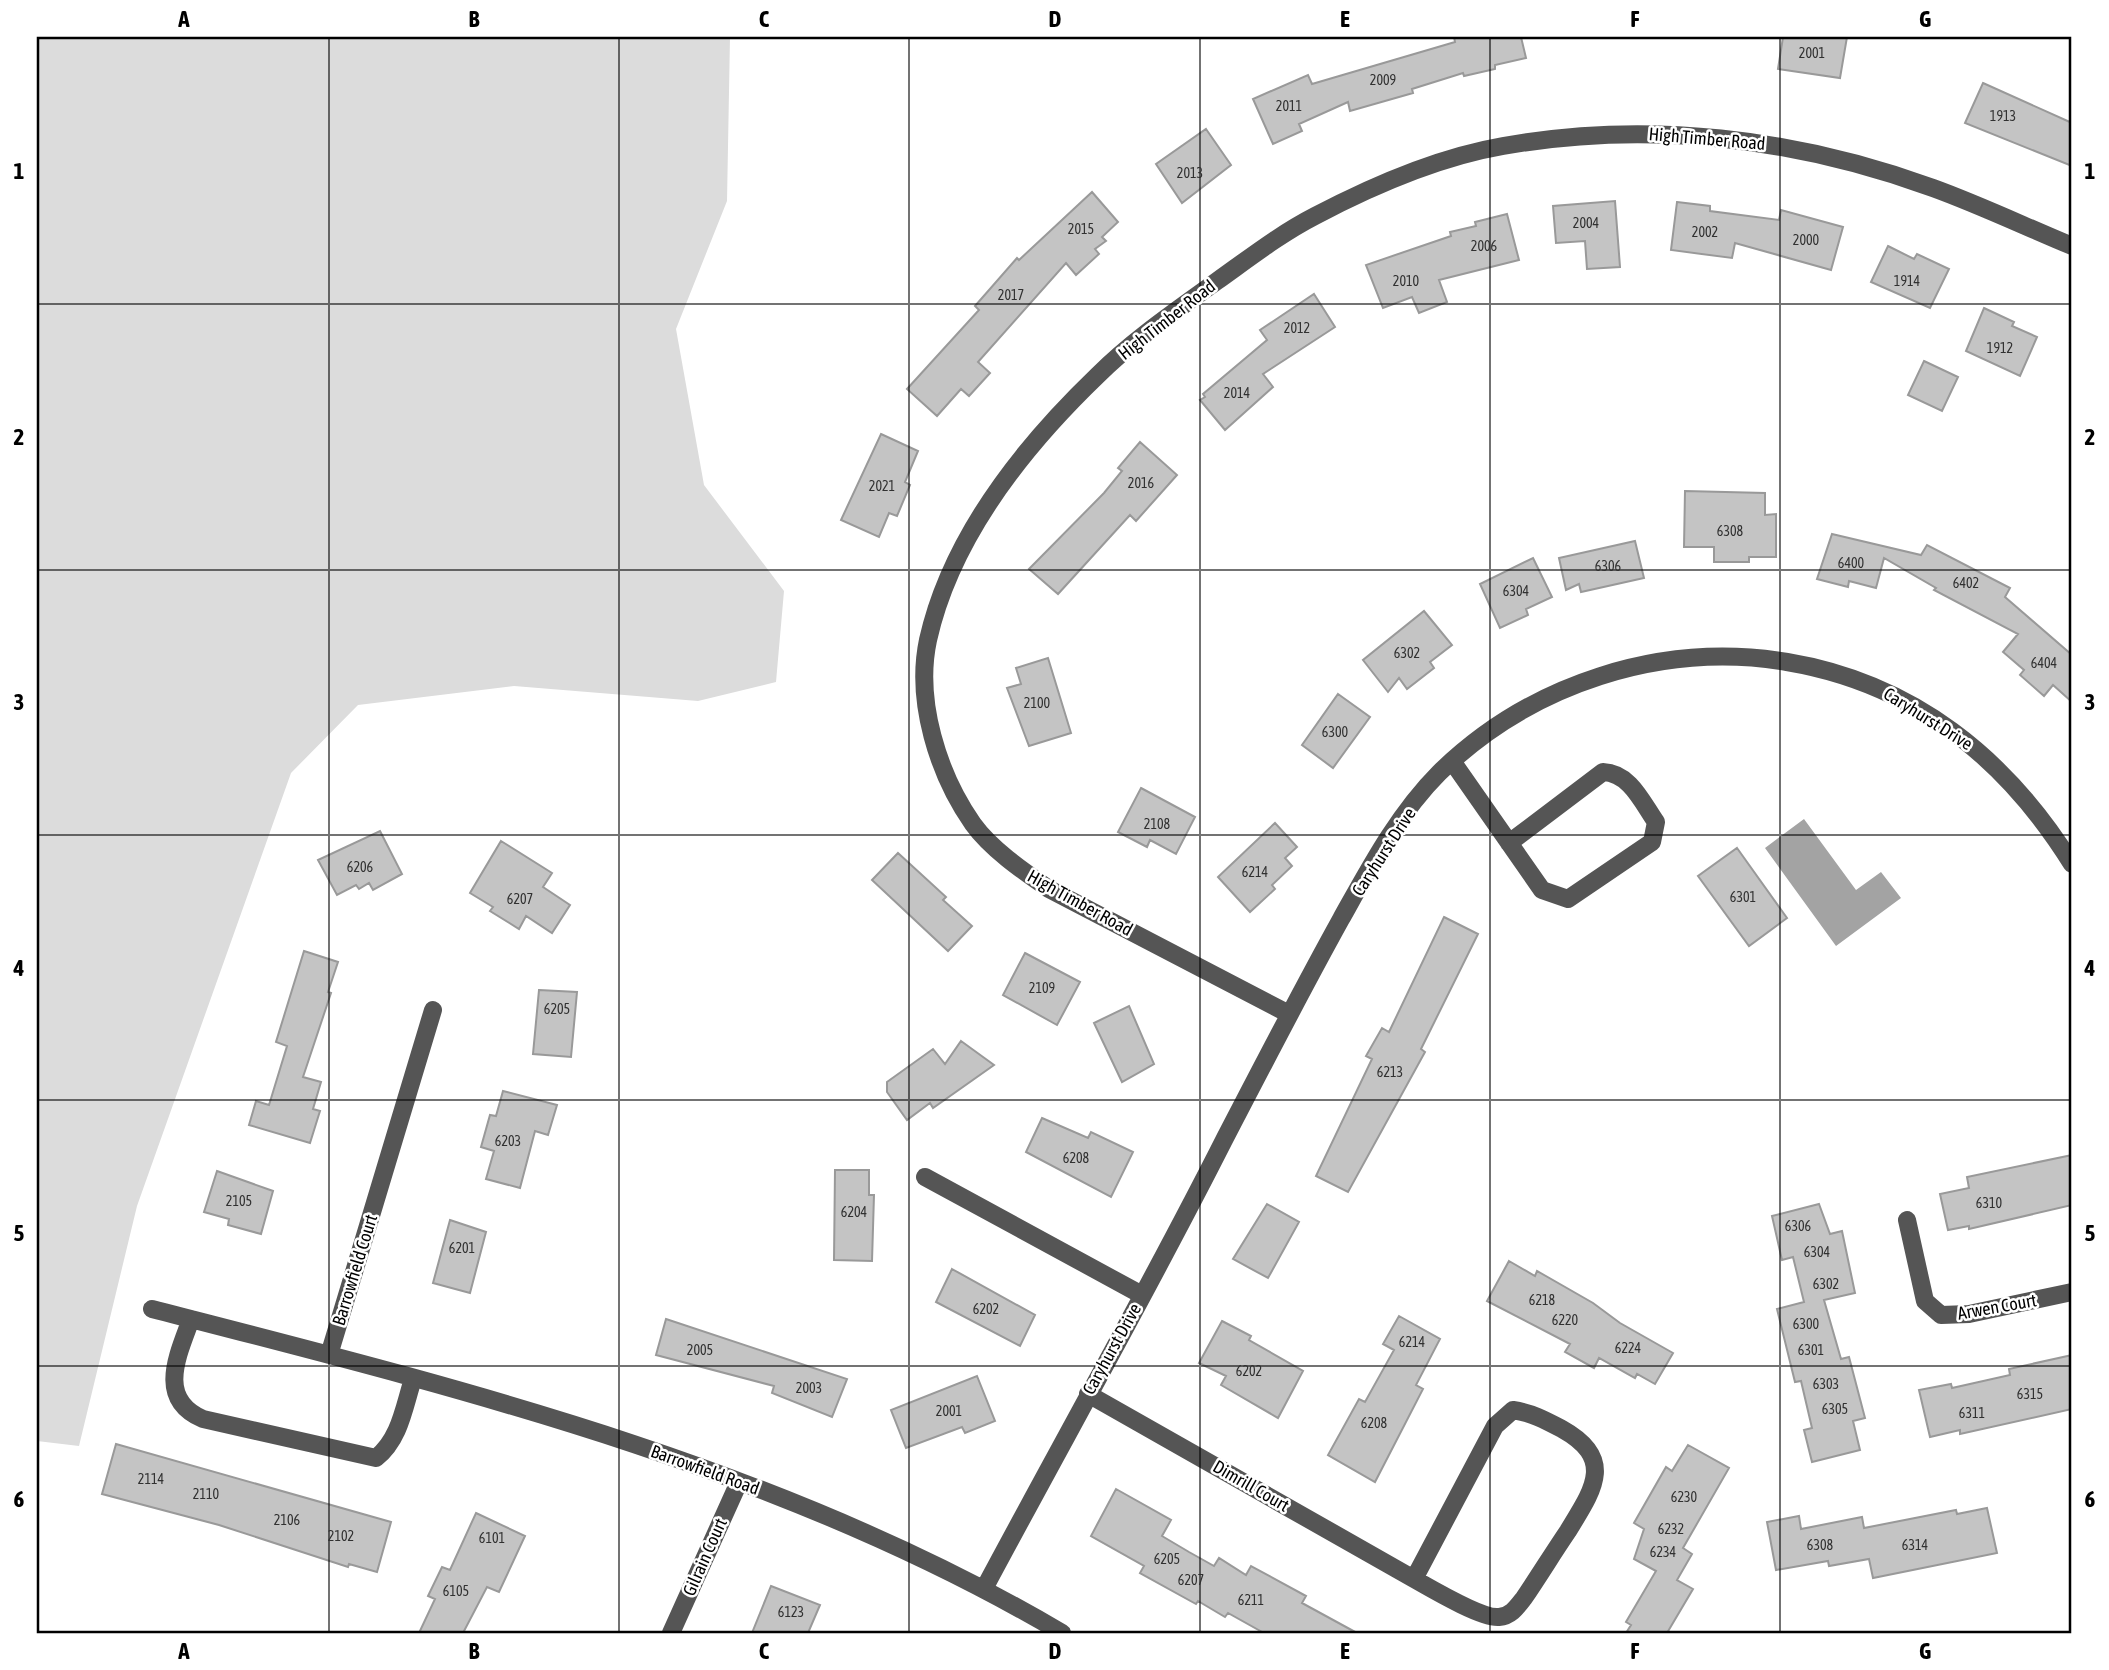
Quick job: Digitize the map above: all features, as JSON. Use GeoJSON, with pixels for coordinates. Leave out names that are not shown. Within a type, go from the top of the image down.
{"type":"FeatureCollection","features":[{"type":"Feature","properties":{"kind":"street","name":"High Timber Road"},"geometry":{"type":"LineString","coordinates":[[1289,1014],[1061,895],[1022,870],[974,826],[945,774],[935,747],[925,679],[927,643],[954,570],[975,527],[1002,484],[1101,371],[1192,299],[1313,216],[1454,158],[1542,139],[1664,133],[1782,146],[1932,187],[2072,246]]}},
{"type":"Feature","properties":{"kind":"street","name":"Caryhurst Drive"},"geometry":{"type":"LineString","coordinates":[[985,1587],[1289,1014],[1389,838],[1436,776],[1520,711],[1609,672],[1710,656],[1767,658],[1859,680],[1886,691],[1928,715],[1976,748],[2004,773],[2046,822],[2072,864]]}},
{"type":"Feature","properties":{"kind":"street"},"geometry":{"type":"LineString","coordinates":[[1452,761],[1509,843],[1542,890],[1568,899],[1652,842],[1656,822],[1627,780],[1615,773],[1603,772],[1509,843]]}},
{"type":"Feature","properties":{"kind":"street","name":"Barrowfield Court"},"geometry":{"type":"LineString","coordinates":[[329,1355],[433,1010]]}},
{"type":"Feature","properties":{"kind":"street"},"geometry":{"type":"LineString","coordinates":[[925,1177],[1142,1295]]}},
{"type":"Feature","properties":{"kind":"street","name":"Arwen Court"},"geometry":{"type":"LineString","coordinates":[[1907,1220],[1925,1301],[1941,1315],[1969,1314],[2072,1292]]}},
{"type":"Feature","properties":{"kind":"street"},"geometry":{"type":"LineString","coordinates":[[152,1309],[329,1355]]}},
{"type":"Feature","properties":{"kind":"street"},"geometry":{"type":"LineString","coordinates":[[191,1319],[179,1353],[174,1388],[178,1402],[188,1413],[203,1419],[376,1458],[388,1449],[398,1430],[412,1378]]}},
{"type":"Feature","properties":{"kind":"street","name":"Barrowfield Road"},"geometry":{"type":"LineString","coordinates":[[329,1355],[573,1424],[739,1482],[880,1539],[985,1587],[1062,1633]]}},
{"type":"Feature","properties":{"kind":"street","name":"Dimrill Court"},"geometry":{"type":"LineString","coordinates":[[1088,1394],[1413,1579],[1452,1600],[1497,1618],[1513,1612],[1546,1566],[1594,1486],[1596,1472],[1593,1457],[1582,1442],[1533,1413],[1513,1410],[1495,1426],[1413,1579]]}},
{"type":"Feature","properties":{"kind":"street","name":"Gilrain Court"},"geometry":{"type":"LineString","coordinates":[[671,1633],[739,1482]]}},
{"type":"Feature","properties":{"kind":"shaded area"},"geometry":{"type":"Polygon","coordinates":[[[37,37],[730,37],[727,201],[676,329],[704,485],[784,591],[776,682],[698,701],[514,686],[358,705],[291,773],[137,1206],[79,1446],[37,1441],[37,37]]]}},
{"type":"Feature","properties":{"kind":"shaded area"},"geometry":{"type":"Polygon","coordinates":[[[1804,819],[1856,890],[1881,872],[1901,898],[1836,946],[1765,848],[1804,819]]]}},
{"type":"Feature","properties":{"kind":"building"},"geometry":{"type":"Polygon","coordinates":[[[1454,37],[1521,37],[1526,58],[1495,65],[1495,69],[1464,76],[1463,73],[1412,89],[1413,93],[1350,111],[1348,102],[1299,124],[1302,131],[1273,144],[1253,99],[1308,75],[1312,84],[1455,42],[1454,37]]]}},
{"type":"Feature","properties":{"kind":"building"},"geometry":{"type":"Polygon","coordinates":[[[1783,37],[1847,37],[1840,78],[1778,69],[1783,37]]]}},
{"type":"Feature","properties":{"kind":"building"},"geometry":{"type":"Polygon","coordinates":[[[1983,83],[2072,123],[2072,166],[1965,123],[1983,83]]]}},
{"type":"Feature","properties":{"kind":"building"},"geometry":{"type":"Polygon","coordinates":[[[1206,129],[1231,165],[1182,203],[1156,164],[1206,129]]]}},
{"type":"Feature","properties":{"kind":"building"},"geometry":{"type":"Polygon","coordinates":[[[1092,192],[1118,222],[1102,237],[1106,241],[1095,249],[1099,254],[1076,275],[1066,263],[978,362],[990,373],[969,396],[961,389],[937,416],[907,389],[979,310],[975,306],[1017,258],[1019,260],[1092,192]]]}},
{"type":"Feature","properties":{"kind":"building"},"geometry":{"type":"Polygon","coordinates":[[[1615,201],[1620,267],[1587,269],[1585,241],[1556,243],[1553,206],[1615,201]]]}},
{"type":"Feature","properties":{"kind":"building"},"geometry":{"type":"Polygon","coordinates":[[[1677,202],[1710,206],[1710,211],[1779,220],[1781,210],[1843,227],[1831,270],[1735,243],[1732,258],[1671,250],[1677,202]]]}},
{"type":"Feature","properties":{"kind":"building"},"geometry":{"type":"Polygon","coordinates":[[[1507,214],[1519,260],[1439,280],[1447,302],[1419,313],[1412,297],[1383,308],[1366,265],[1451,236],[1450,232],[1476,226],[1475,222],[1507,214]]]}},
{"type":"Feature","properties":{"kind":"building"},"geometry":{"type":"Polygon","coordinates":[[[1888,246],[1914,259],[1917,254],[1949,269],[1930,308],[1871,282],[1888,246]]]}},
{"type":"Feature","properties":{"kind":"building"},"geometry":{"type":"Polygon","coordinates":[[[1314,294],[1335,327],[1263,374],[1273,387],[1225,430],[1200,400],[1205,397],[1203,394],[1267,340],[1260,330],[1314,294]]]}},
{"type":"Feature","properties":{"kind":"building"},"geometry":{"type":"Polygon","coordinates":[[[1984,308],[2014,322],[2012,326],[2037,337],[2020,376],[1966,351],[1984,308]]]}},
{"type":"Feature","properties":{"kind":"building"},"geometry":{"type":"Polygon","coordinates":[[[1924,361],[1958,377],[1942,411],[1908,395],[1924,361]]]}},
{"type":"Feature","properties":{"kind":"building"},"geometry":{"type":"Polygon","coordinates":[[[881,434],[918,451],[905,482],[910,485],[897,516],[889,513],[879,537],[841,520],[881,434]]]}},
{"type":"Feature","properties":{"kind":"building"},"geometry":{"type":"Polygon","coordinates":[[[1140,442],[1177,475],[1136,521],[1130,515],[1058,594],[1029,569],[1104,493],[1122,471],[1118,468],[1140,442]]]}},
{"type":"Feature","properties":{"kind":"building"},"geometry":{"type":"Polygon","coordinates":[[[1685,491],[1765,493],[1765,515],[1776,514],[1776,557],[1749,557],[1749,562],[1714,562],[1714,547],[1684,547],[1685,491]]]}},
{"type":"Feature","properties":{"kind":"building"},"geometry":{"type":"Polygon","coordinates":[[[1832,534],[1921,555],[1927,545],[2010,588],[2005,597],[2072,655],[2072,702],[2053,685],[2044,696],[2020,675],[2024,670],[2003,652],[2018,634],[1934,590],[1936,588],[1884,558],[1876,588],[1849,581],[1848,587],[1817,579],[1832,534]]]}},
{"type":"Feature","properties":{"kind":"building"},"geometry":{"type":"Polygon","coordinates":[[[1635,541],[1644,578],[1581,592],[1579,584],[1566,590],[1559,558],[1635,541]]]}},
{"type":"Feature","properties":{"kind":"building"},"geometry":{"type":"Polygon","coordinates":[[[1533,558],[1552,597],[1526,609],[1528,615],[1500,628],[1480,584],[1533,558]]]}},
{"type":"Feature","properties":{"kind":"building"},"geometry":{"type":"Polygon","coordinates":[[[1424,611],[1452,645],[1430,662],[1434,668],[1407,689],[1399,678],[1388,692],[1363,660],[1424,611]]]}},
{"type":"Feature","properties":{"kind":"building"},"geometry":{"type":"Polygon","coordinates":[[[1048,658],[1071,733],[1029,746],[1007,688],[1021,684],[1016,668],[1048,658]]]}},
{"type":"Feature","properties":{"kind":"building"},"geometry":{"type":"Polygon","coordinates":[[[1338,694],[1370,717],[1333,768],[1302,745],[1338,694]]]}},
{"type":"Feature","properties":{"kind":"building"},"geometry":{"type":"Polygon","coordinates":[[[1141,788],[1195,817],[1176,854],[1150,840],[1147,847],[1118,832],[1141,788]]]}},
{"type":"Feature","properties":{"kind":"building"},"geometry":{"type":"Polygon","coordinates":[[[1275,823],[1297,847],[1285,858],[1292,866],[1272,885],[1275,889],[1250,912],[1218,877],[1275,823]]]}},
{"type":"Feature","properties":{"kind":"building"},"geometry":{"type":"Polygon","coordinates":[[[380,831],[402,874],[373,890],[369,883],[359,889],[356,885],[337,895],[318,860],[380,831]]]}},
{"type":"Feature","properties":{"kind":"building"},"geometry":{"type":"Polygon","coordinates":[[[501,841],[552,873],[543,887],[570,905],[552,933],[526,916],[519,929],[490,911],[493,907],[470,893],[501,841]]]}},
{"type":"Feature","properties":{"kind":"building"},"geometry":{"type":"Polygon","coordinates":[[[1737,848],[1787,918],[1749,946],[1698,876],[1737,848]]]}},
{"type":"Feature","properties":{"kind":"building"},"geometry":{"type":"Polygon","coordinates":[[[898,853],[946,897],[943,900],[972,926],[948,951],[872,880],[898,853]]]}},
{"type":"Feature","properties":{"kind":"building"},"geometry":{"type":"Polygon","coordinates":[[[1444,917],[1478,934],[1421,1049],[1425,1052],[1348,1192],[1316,1176],[1372,1059],[1366,1056],[1382,1028],[1389,1032],[1444,917]]]}},
{"type":"Feature","properties":{"kind":"building"},"geometry":{"type":"Polygon","coordinates":[[[304,951],[338,962],[328,992],[331,993],[303,1077],[321,1082],[313,1109],[320,1111],[310,1143],[249,1125],[256,1101],[269,1105],[287,1046],[276,1042],[304,951]]]}},
{"type":"Feature","properties":{"kind":"building"},"geometry":{"type":"Polygon","coordinates":[[[1025,953],[1080,982],[1057,1025],[1003,995],[1025,953]]]}},
{"type":"Feature","properties":{"kind":"building"},"geometry":{"type":"Polygon","coordinates":[[[539,990],[577,992],[571,1057],[533,1054],[539,990]]]}},
{"type":"Feature","properties":{"kind":"building"},"geometry":{"type":"Polygon","coordinates":[[[1129,1006],[1154,1064],[1122,1082],[1094,1023],[1129,1006]]]}},
{"type":"Feature","properties":{"kind":"building"},"geometry":{"type":"Polygon","coordinates":[[[961,1041],[994,1065],[933,1108],[930,1103],[907,1120],[887,1092],[887,1082],[933,1049],[945,1064],[961,1041]]]}},
{"type":"Feature","properties":{"kind":"building"},"geometry":{"type":"Polygon","coordinates":[[[503,1091],[557,1105],[548,1135],[535,1131],[520,1188],[486,1179],[494,1151],[481,1147],[490,1115],[496,1116],[503,1091]]]}},
{"type":"Feature","properties":{"kind":"building"},"geometry":{"type":"Polygon","coordinates":[[[1042,1118],[1088,1138],[1091,1132],[1133,1152],[1111,1197],[1026,1152],[1042,1118]]]}},
{"type":"Feature","properties":{"kind":"building"},"geometry":{"type":"Polygon","coordinates":[[[2072,1155],[2072,1205],[1969,1229],[1969,1226],[1948,1230],[1940,1194],[1969,1188],[1967,1177],[2072,1155]]]}},
{"type":"Feature","properties":{"kind":"building"},"geometry":{"type":"Polygon","coordinates":[[[835,1170],[869,1170],[869,1195],[874,1195],[872,1261],[834,1260],[835,1170]]]}},
{"type":"Feature","properties":{"kind":"building"},"geometry":{"type":"Polygon","coordinates":[[[217,1171],[273,1191],[261,1234],[228,1225],[229,1219],[204,1212],[217,1171]]]}},
{"type":"Feature","properties":{"kind":"building"},"geometry":{"type":"Polygon","coordinates":[[[1267,1204],[1299,1222],[1268,1278],[1233,1259],[1267,1204]]]}},
{"type":"Feature","properties":{"kind":"building"},"geometry":{"type":"Polygon","coordinates":[[[1819,1204],[1830,1234],[1842,1231],[1855,1293],[1824,1300],[1841,1359],[1849,1357],[1865,1418],[1853,1421],[1860,1450],[1812,1462],[1804,1430],[1812,1428],[1801,1381],[1795,1382],[1777,1309],[1804,1302],[1793,1257],[1782,1260],[1772,1216],[1819,1204]]]}},
{"type":"Feature","properties":{"kind":"building"},"geometry":{"type":"Polygon","coordinates":[[[450,1220],[486,1232],[470,1293],[433,1283],[450,1220]]]}},
{"type":"Feature","properties":{"kind":"building"},"geometry":{"type":"Polygon","coordinates":[[[1509,1261],[1535,1276],[1537,1271],[1673,1353],[1655,1384],[1637,1374],[1635,1378],[1599,1358],[1594,1368],[1565,1352],[1570,1344],[1487,1301],[1509,1261]]]}},
{"type":"Feature","properties":{"kind":"building"},"geometry":{"type":"Polygon","coordinates":[[[952,1269],[1035,1315],[1020,1346],[936,1302],[952,1269]]]}},
{"type":"Feature","properties":{"kind":"building"},"geometry":{"type":"Polygon","coordinates":[[[1399,1316],[1440,1339],[1416,1385],[1423,1389],[1375,1482],[1328,1455],[1359,1399],[1365,1402],[1394,1350],[1383,1344],[1399,1316]]]}},
{"type":"Feature","properties":{"kind":"building"},"geometry":{"type":"Polygon","coordinates":[[[666,1319],[847,1379],[832,1417],[772,1393],[774,1386],[656,1355],[666,1319]]]}},
{"type":"Feature","properties":{"kind":"building"},"geometry":{"type":"Polygon","coordinates":[[[1222,1321],[1251,1336],[1249,1340],[1303,1371],[1278,1418],[1221,1385],[1226,1376],[1199,1363],[1222,1321]]]}},
{"type":"Feature","properties":{"kind":"building"},"geometry":{"type":"Polygon","coordinates":[[[2072,1355],[2072,1409],[1960,1434],[1960,1430],[1930,1437],[1919,1390],[1951,1384],[1952,1388],[2010,1375],[2009,1369],[2072,1355]]]}},
{"type":"Feature","properties":{"kind":"building"},"geometry":{"type":"Polygon","coordinates":[[[977,1376],[995,1421],[965,1433],[962,1427],[906,1448],[891,1410],[977,1376]]]}},
{"type":"Feature","properties":{"kind":"building"},"geometry":{"type":"Polygon","coordinates":[[[116,1444],[391,1522],[377,1572],[349,1564],[348,1567],[219,1525],[102,1494],[116,1444]]]}},
{"type":"Feature","properties":{"kind":"building"},"geometry":{"type":"Polygon","coordinates":[[[1688,1445],[1729,1468],[1683,1548],[1692,1554],[1677,1580],[1693,1589],[1667,1633],[1626,1633],[1631,1625],[1626,1622],[1656,1571],[1634,1559],[1644,1529],[1634,1523],[1666,1467],[1672,1471],[1688,1445]]]}},
{"type":"Feature","properties":{"kind":"building"},"geometry":{"type":"Polygon","coordinates":[[[1116,1489],[1171,1520],[1162,1536],[1214,1566],[1219,1558],[1246,1575],[1251,1566],[1306,1596],[1302,1603],[1357,1633],[1264,1633],[1228,1613],[1225,1617],[1198,1601],[1196,1604],[1140,1573],[1144,1566],[1091,1536],[1116,1489]]]}},
{"type":"Feature","properties":{"kind":"building"},"geometry":{"type":"Polygon","coordinates":[[[1987,1508],[1997,1553],[1873,1578],[1869,1559],[1829,1566],[1828,1561],[1776,1570],[1767,1522],[1799,1516],[1801,1529],[1862,1517],[1864,1528],[1956,1510],[1957,1514],[1987,1508]]]}},
{"type":"Feature","properties":{"kind":"building"},"geometry":{"type":"Polygon","coordinates":[[[476,1513],[525,1536],[499,1592],[487,1587],[463,1633],[419,1633],[435,1599],[428,1596],[442,1567],[450,1570],[476,1513]]]}},
{"type":"Feature","properties":{"kind":"building"},"geometry":{"type":"Polygon","coordinates":[[[771,1586],[820,1605],[808,1633],[752,1633],[771,1586]]]}}]}
